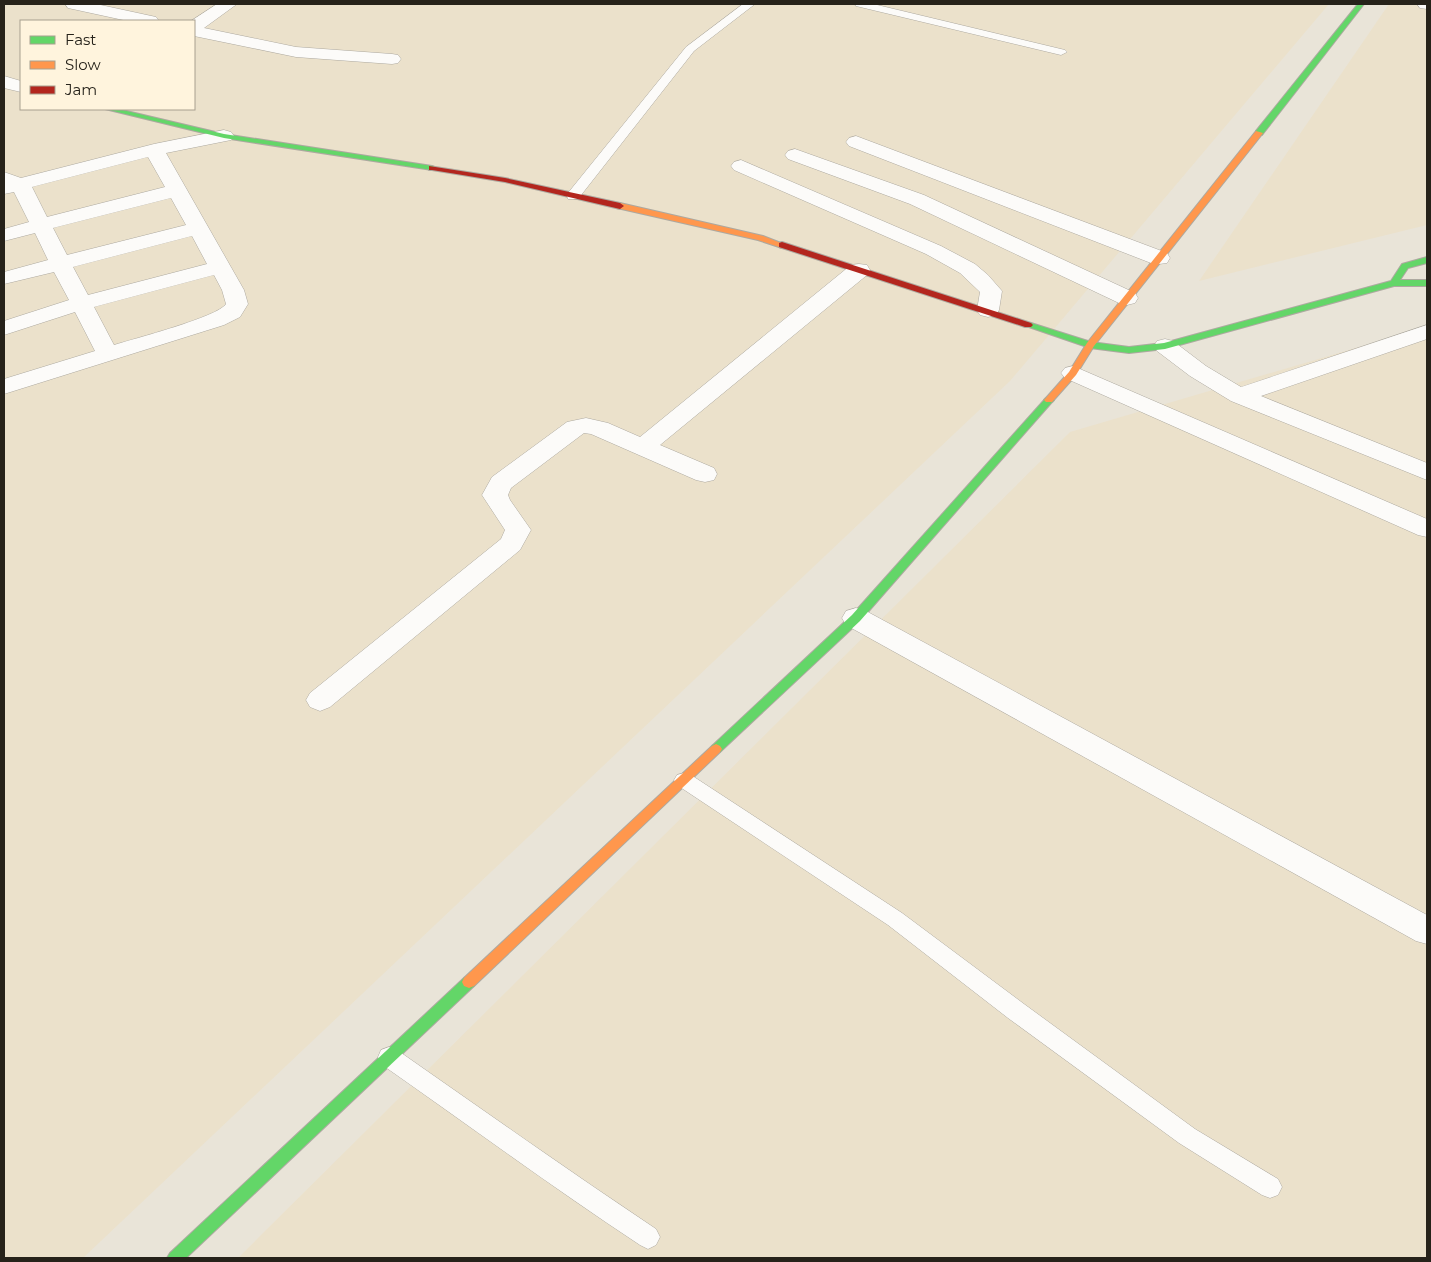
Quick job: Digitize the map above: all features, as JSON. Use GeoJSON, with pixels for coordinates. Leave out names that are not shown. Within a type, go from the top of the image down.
{"type":"FeatureCollection","features":[{"type":"Feature","properties":{"kind":"main road"},"geometry":{"type":"LineString","coordinates":[[175,1258],[856,618],[1073,373],[1090,345],[1361,4]]}},
{"type":"Feature","properties":{"kind":"main road"},"geometry":{"type":"LineString","coordinates":[[113,110],[224,136],[505,180],[760,238],[988,310],[1090,345],[1129,350],[1165,346],[1394,283],[1427,283]]}},
{"type":"Feature","properties":{"kind":"main road"},"geometry":{"type":"LineString","coordinates":[[1394,283],[1405,266],[1427,260]]}},
{"type":"Feature","properties":{"kind":"street"},"geometry":{"type":"LineString","coordinates":[[74,4],[146,20]]}},
{"type":"Feature","properties":{"kind":"street"},"geometry":{"type":"LineString","coordinates":[[195,26],[228,4]]}},
{"type":"Feature","properties":{"kind":"street"},"geometry":{"type":"LineString","coordinates":[[195,31],[296,52],[392,59]]}},
{"type":"Feature","properties":{"kind":"street"},"geometry":{"type":"LineString","coordinates":[[4,82],[20,87]]}},
{"type":"Feature","properties":{"kind":"street"},"geometry":{"type":"LineString","coordinates":[[107,353],[63,264],[41,225],[9,183],[224,136]]}},
{"type":"Feature","properties":{"kind":"street"},"geometry":{"type":"LineString","coordinates":[[856,142],[1159,258]]}},
{"type":"Feature","properties":{"kind":"street"},"geometry":{"type":"LineString","coordinates":[[4,387],[216,320],[232,312],[237,304],[233,290],[154,150]]}},
{"type":"Feature","properties":{"kind":"street"},"geometry":{"type":"LineString","coordinates":[[795,155],[932,205],[1026,249],[1082,279],[1127,298]]}},
{"type":"Feature","properties":{"kind":"street"},"geometry":{"type":"LineString","coordinates":[[741,166],[927,248],[973,272],[984,281],[991,291],[988,310]]}},
{"type":"Feature","properties":{"kind":"street"},"geometry":{"type":"LineString","coordinates":[[4,235],[176,190]]}},
{"type":"Feature","properties":{"kind":"street"},"geometry":{"type":"LineString","coordinates":[[4,278],[198,228]]}},
{"type":"Feature","properties":{"kind":"street"},"geometry":{"type":"LineString","coordinates":[[4,328],[82,303],[220,267]]}},
{"type":"Feature","properties":{"kind":"street"},"geometry":{"type":"LineString","coordinates":[[643,447],[859,270]]}},
{"type":"Feature","properties":{"kind":"street"},"geometry":{"type":"LineString","coordinates":[[1240,396],[1417,335],[1427,352]]}},
{"type":"Feature","properties":{"kind":"street"},"geometry":{"type":"LineString","coordinates":[[1165,346],[1198,371],[1240,396],[1427,472]]}},
{"type":"Feature","properties":{"kind":"street"},"geometry":{"type":"LineString","coordinates":[[1073,373],[1427,530]]}},
{"type":"Feature","properties":{"kind":"street"},"geometry":{"type":"LineString","coordinates":[[320,700],[512,544],[518,530],[511,516],[498,504],[495,495],[501,483],[576,427],[586,425],[599,428],[705,474]]}},
{"type":"Feature","properties":{"kind":"street"},"geometry":{"type":"LineString","coordinates":[[856,618],[1427,931]]}},
{"type":"Feature","properties":{"kind":"lane"},"geometry":{"type":"LineString","coordinates":[[573,196],[690,49],[750,4]]}},
{"type":"Feature","properties":{"kind":"lane"},"geometry":{"type":"LineString","coordinates":[[860,4],[1061,52]]}},
{"type":"Feature","properties":{"kind":"lane"},"geometry":{"type":"LineString","coordinates":[[684,780],[895,919],[1187,1136],[1270,1187]]}},
{"type":"Feature","properties":{"kind":"lane"},"geometry":{"type":"LineString","coordinates":[[389,1057],[518,1146],[559,1178],[648,1237]]}},
{"type":"Feature","properties":{"kind":"shaded area"},"geometry":{"type":"Polygon","coordinates":[[[4,4],[1329,4],[1010,381],[83,1258],[4,1258],[4,4]]]}},
{"type":"Feature","properties":{"kind":"shaded area"},"geometry":{"type":"Polygon","coordinates":[[[1389,4],[1427,4],[1427,225],[1199,281],[1389,4]]]}},
{"type":"Feature","properties":{"kind":"shaded area"},"geometry":{"type":"Polygon","coordinates":[[[1427,327],[1427,1258],[238,1258],[1070,432],[1427,327]]]}},
{"type":"Feature","properties":{"kind":"traffic: fast"},"geometry":{"type":"LineString","coordinates":[[1259,133],[1361,4]]}},
{"type":"Feature","properties":{"kind":"traffic: fast"},"geometry":{"type":"LineString","coordinates":[[113,110],[224,136],[432,168]]}},
{"type":"Feature","properties":{"kind":"traffic: fast"},"geometry":{"type":"LineString","coordinates":[[1394,283],[1405,266],[1427,260]]}},
{"type":"Feature","properties":{"kind":"traffic: fast"},"geometry":{"type":"LineString","coordinates":[[1028,325],[1090,345],[1129,350],[1165,346],[1394,283],[1427,283]]}},
{"type":"Feature","properties":{"kind":"traffic: fast"},"geometry":{"type":"LineString","coordinates":[[716,749],[856,618],[1049,400]]}},
{"type":"Feature","properties":{"kind":"traffic: fast"},"geometry":{"type":"LineString","coordinates":[[175,1258],[469,982]]}},
{"type":"Feature","properties":{"kind":"traffic: slow"},"geometry":{"type":"LineString","coordinates":[[1049,400],[1073,373],[1090,345],[1259,133]]}},
{"type":"Feature","properties":{"kind":"traffic: slow"},"geometry":{"type":"LineString","coordinates":[[620,206],[760,238],[782,245]]}},
{"type":"Feature","properties":{"kind":"traffic: slow"},"geometry":{"type":"LineString","coordinates":[[469,982],[716,749]]}},
{"type":"Feature","properties":{"kind":"traffic: jam"},"geometry":{"type":"LineString","coordinates":[[432,168],[505,180],[620,206]]}},
{"type":"Feature","properties":{"kind":"traffic: jam"},"geometry":{"type":"LineString","coordinates":[[782,245],[1028,325]]}}]}
